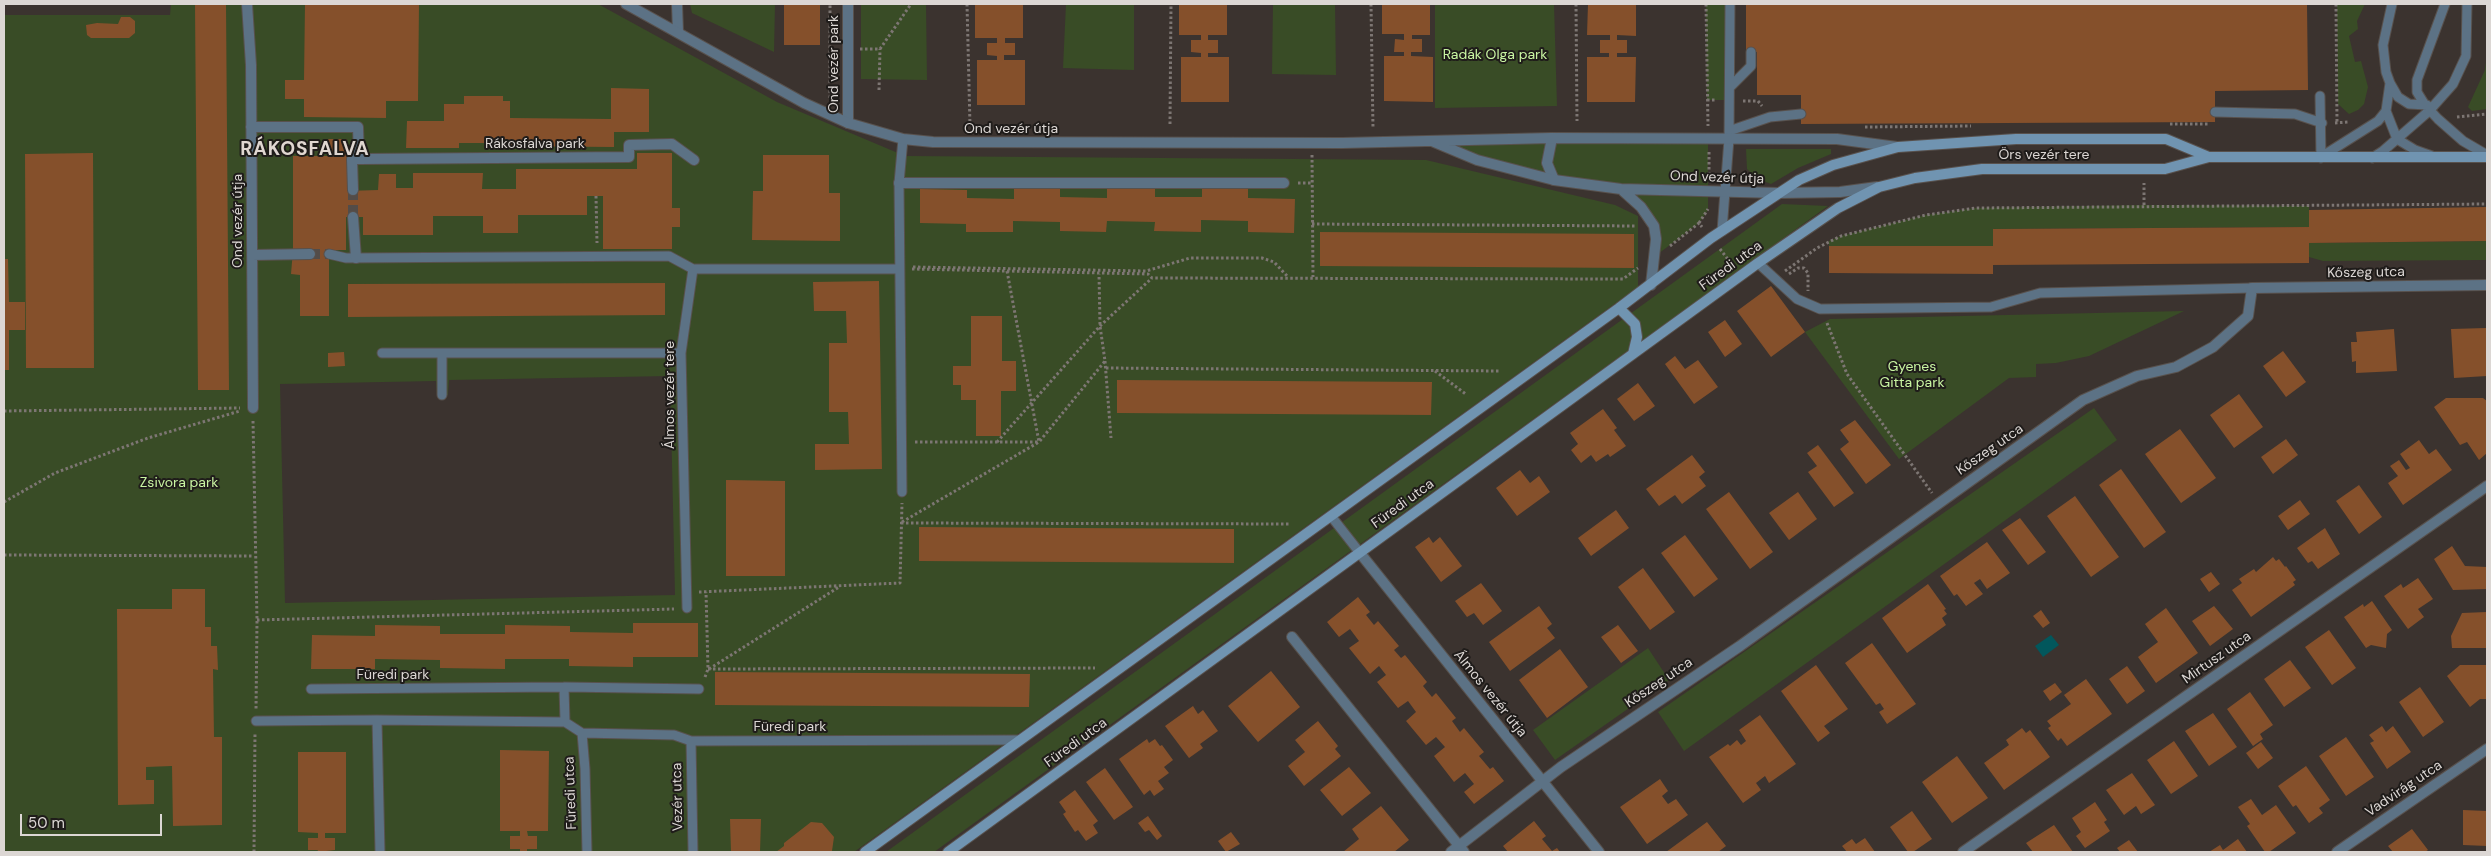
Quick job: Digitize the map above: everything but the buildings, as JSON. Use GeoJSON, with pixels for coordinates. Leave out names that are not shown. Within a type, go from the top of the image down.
{"type":"FeatureCollection","features":[{"type":"Feature","properties":{"kind":"main road","name":"Örs vezér tere"},"geometry":{"type":"LineString","coordinates":[[1779,193],[1822,169],[1898,148],[2016,139],[2145,138],[2166,139],[2209,157]]}},
{"type":"Feature","properties":{"kind":"main road","name":"Örs vezér tere"},"geometry":{"type":"LineString","coordinates":[[1880,187],[1915,178],[1982,169],[2165,169],[2209,157],[2437,158],[2487,156]]}},
{"type":"Feature","properties":{"kind":"main road","name":"Füredi utca"},"geometry":{"type":"LineString","coordinates":[[948,852],[1758,263],[1838,208],[1880,187]]}},
{"type":"Feature","properties":{"kind":"main road"},"geometry":{"type":"LineString","coordinates":[[865,852],[1620,308],[1722,231],[1779,193]]}},
{"type":"Feature","properties":{"kind":"main road"},"geometry":{"type":"LineString","coordinates":[[1620,308],[1635,324],[1634,354]]}},
{"type":"Feature","properties":{"kind":"street","name":"Ond vezér útja"},"geometry":{"type":"LineString","coordinates":[[246,4],[251,65],[253,408]]}},
{"type":"Feature","properties":{"kind":"street","name":"Ond vezér útja"},"geometry":{"type":"LineString","coordinates":[[626,4],[804,103],[848,124],[903,139],[933,142],[1311,142],[1552,138],[1708,139],[1729,135]]}},
{"type":"Feature","properties":{"kind":"street"},"geometry":{"type":"LineString","coordinates":[[678,4],[678,32]]}},
{"type":"Feature","properties":{"kind":"street","name":"Ond vezér park"},"geometry":{"type":"LineString","coordinates":[[848,4],[848,124]]}},
{"type":"Feature","properties":{"kind":"street"},"geometry":{"type":"LineString","coordinates":[[251,127],[358,127],[359,159],[352,159],[353,190]]}},
{"type":"Feature","properties":{"kind":"street","name":"Örs vezér tere"},"geometry":{"type":"LineString","coordinates":[[1729,135],[1837,139],[1898,148]]}},
{"type":"Feature","properties":{"kind":"street"},"geometry":{"type":"LineString","coordinates":[[1552,138],[1547,162],[1554,180]]}},
{"type":"Feature","properties":{"kind":"street","name":"Ond vezér útja"},"geometry":{"type":"LineString","coordinates":[[1428,140],[1477,160],[1554,180],[1621,189],[1779,193],[1840,192],[1880,187]]}},
{"type":"Feature","properties":{"kind":"street","name":"Rákosfalva park"},"geometry":{"type":"LineString","coordinates":[[359,159],[629,157],[629,145],[672,144],[694,160]]}},
{"type":"Feature","properties":{"kind":"street"},"geometry":{"type":"LineString","coordinates":[[899,183],[1284,183]]}},
{"type":"Feature","properties":{"kind":"street"},"geometry":{"type":"LineString","coordinates":[[1621,189],[1641,208],[1654,226],[1656,239],[1651,285]]}},
{"type":"Feature","properties":{"kind":"street"},"geometry":{"type":"LineString","coordinates":[[351,258],[353,217]]}},
{"type":"Feature","properties":{"kind":"street"},"geometry":{"type":"LineString","coordinates":[[252,255],[310,254]]}},
{"type":"Feature","properties":{"kind":"street","name":"Kőszeg utca"},"geometry":{"type":"LineString","coordinates":[[1458,850],[1569,762],[1740,646],[2083,400],[2137,376],[2176,367],[2213,347],[2248,316],[2252,288],[2487,286]]}},
{"type":"Feature","properties":{"kind":"street","name":"Mirtusz utca"},"geometry":{"type":"LineString","coordinates":[[1963,852],[2487,486]]}},
{"type":"Feature","properties":{"kind":"street","name":"Álmos vezér útja"},"geometry":{"type":"LineString","coordinates":[[1360,553],[1599,852]]}},
{"type":"Feature","properties":{"kind":"street"},"geometry":{"type":"LineString","coordinates":[[1292,637],[1458,850]]}},
{"type":"Feature","properties":{"kind":"street","name":"Vadvirág utca"},"geometry":{"type":"LineString","coordinates":[[2337,852],[2487,749]]}},
{"type":"Feature","properties":{"kind":"lane"},"geometry":{"type":"LineString","coordinates":[[1722,231],[1729,135],[1730,4]]}},
{"type":"Feature","properties":{"kind":"lane","name":"Örs vezér tere"},"geometry":{"type":"LineString","coordinates":[[2392,4],[2383,45],[2390,83],[2386,111],[2397,139],[2415,150],[2437,158]]}},
{"type":"Feature","properties":{"kind":"lane","name":"Örs vezér tere"},"geometry":{"type":"LineString","coordinates":[[2445,4],[2417,80],[2417,92],[2427,108],[2463,141],[2487,156]]}},
{"type":"Feature","properties":{"kind":"lane"},"geometry":{"type":"LineString","coordinates":[[2372,158],[2397,139],[2454,84],[2466,56],[2467,4]]}},
{"type":"Feature","properties":{"kind":"lane"},"geometry":{"type":"LineString","coordinates":[[1730,87],[1752,66],[1751,52]]}},
{"type":"Feature","properties":{"kind":"lane","name":"Örs vezér tere"},"geometry":{"type":"LineString","coordinates":[[2390,83],[2398,96],[2409,104],[2427,108]]}},
{"type":"Feature","properties":{"kind":"lane"},"geometry":{"type":"LineString","coordinates":[[2320,96],[2322,123],[2321,158]]}},
{"type":"Feature","properties":{"kind":"lane"},"geometry":{"type":"LineString","coordinates":[[2321,158],[2378,121],[2386,111]]}},
{"type":"Feature","properties":{"kind":"lane"},"geometry":{"type":"LineString","coordinates":[[2215,112],[2296,114],[2322,123]]}},
{"type":"Feature","properties":{"kind":"lane"},"geometry":{"type":"LineString","coordinates":[[1729,135],[1770,117],[1801,114]]}},
{"type":"Feature","properties":{"kind":"lane"},"geometry":{"type":"LineString","coordinates":[[902,492],[899,183],[903,139]]}},
{"type":"Feature","properties":{"kind":"lane"},"geometry":{"type":"LineString","coordinates":[[329,254],[351,258],[670,256],[693,269],[899,269]]}},
{"type":"Feature","properties":{"kind":"lane"},"geometry":{"type":"LineString","coordinates":[[1758,263],[1797,299],[1820,309],[1991,307],[2040,293],[2252,288]]}},
{"type":"Feature","properties":{"kind":"lane","name":"Álmos vezér tere"},"geometry":{"type":"LineString","coordinates":[[687,608],[681,353],[693,269]]}},
{"type":"Feature","properties":{"kind":"lane"},"geometry":{"type":"LineString","coordinates":[[382,353],[681,353]]}},
{"type":"Feature","properties":{"kind":"lane"},"geometry":{"type":"LineString","coordinates":[[442,353],[442,395]]}},
{"type":"Feature","properties":{"kind":"lane"},"geometry":{"type":"LineString","coordinates":[[1331,516],[1360,553]]}},
{"type":"Feature","properties":{"kind":"lane"},"geometry":{"type":"LineString","coordinates":[[564,687],[565,722]]}},
{"type":"Feature","properties":{"kind":"lane","name":"Füredi park"},"geometry":{"type":"LineString","coordinates":[[311,689],[699,688]]}},
{"type":"Feature","properties":{"kind":"lane"},"geometry":{"type":"LineString","coordinates":[[377,720],[380,852]]}},
{"type":"Feature","properties":{"kind":"lane"},"geometry":{"type":"LineString","coordinates":[[256,721],[565,722],[582,733]]}},
{"type":"Feature","properties":{"kind":"lane","name":"Füredi park"},"geometry":{"type":"LineString","coordinates":[[582,733],[674,735],[691,741],[1020,740]]}},
{"type":"Feature","properties":{"kind":"lane","name":"Füredi utca"},"geometry":{"type":"LineString","coordinates":[[582,733],[587,852]]}},
{"type":"Feature","properties":{"kind":"lane","name":"Vezér utca"},"geometry":{"type":"LineString","coordinates":[[691,741],[693,852]]}},
{"type":"Feature","properties":{"kind":"path"},"geometry":{"type":"LineString","coordinates":[[830,4],[830,98]]}},
{"type":"Feature","properties":{"kind":"path"},"geometry":{"type":"LineString","coordinates":[[879,90],[880,49],[910,4]]}},
{"type":"Feature","properties":{"kind":"path"},"geometry":{"type":"LineString","coordinates":[[967,4],[970,126]]}},
{"type":"Feature","properties":{"kind":"path"},"geometry":{"type":"LineString","coordinates":[[1170,124],[1171,4]]}},
{"type":"Feature","properties":{"kind":"path"},"geometry":{"type":"LineString","coordinates":[[1371,4],[1373,141]]}},
{"type":"Feature","properties":{"kind":"path"},"geometry":{"type":"LineString","coordinates":[[1576,4],[1577,121]]}},
{"type":"Feature","properties":{"kind":"path"},"geometry":{"type":"LineString","coordinates":[[1699,224],[1708,210],[1710,191],[1706,4]]}},
{"type":"Feature","properties":{"kind":"path"},"geometry":{"type":"LineString","coordinates":[[2336,4],[2337,123]]}},
{"type":"Feature","properties":{"kind":"path"},"geometry":{"type":"LineString","coordinates":[[849,50],[880,49]]}},
{"type":"Feature","properties":{"kind":"path"},"geometry":{"type":"LineString","coordinates":[[1708,100],[1758,101],[1770,117]]}},
{"type":"Feature","properties":{"kind":"path"},"geometry":{"type":"LineString","coordinates":[[2165,124],[2213,124]]}},
{"type":"Feature","properties":{"kind":"path"},"geometry":{"type":"LineString","coordinates":[[1857,127],[1976,126]]}},
{"type":"Feature","properties":{"kind":"path"},"geometry":{"type":"LineString","coordinates":[[1311,142],[1313,277]]}},
{"type":"Feature","properties":{"kind":"path"},"geometry":{"type":"LineString","coordinates":[[596,196],[597,256]]}},
{"type":"Feature","properties":{"kind":"path"},"geometry":{"type":"LineString","coordinates":[[1774,278],[1817,248],[1841,236],[1926,215],[1976,208],[2487,204]]}},
{"type":"Feature","properties":{"kind":"path"},"geometry":{"type":"LineString","coordinates":[[1312,224],[1654,226]]}},
{"type":"Feature","properties":{"kind":"path"},"geometry":{"type":"LineString","coordinates":[[899,269],[1148,274],[1152,278],[1623,279],[1654,257]]}},
{"type":"Feature","properties":{"kind":"path"},"geometry":{"type":"LineString","coordinates":[[899,269],[939,267],[1146,271],[1190,258],[1262,258],[1274,262],[1288,278]]}},
{"type":"Feature","properties":{"kind":"path"},"geometry":{"type":"LineString","coordinates":[[1007,271],[1040,442]]}},
{"type":"Feature","properties":{"kind":"path"},"geometry":{"type":"LineString","coordinates":[[1099,274],[1100,326],[1106,368],[1111,438]]}},
{"type":"Feature","properties":{"kind":"path"},"geometry":{"type":"LineString","coordinates":[[997,442],[1100,326],[1152,278]]}},
{"type":"Feature","properties":{"kind":"path"},"geometry":{"type":"LineString","coordinates":[[1820,309],[1847,374],[1939,503]]}},
{"type":"Feature","properties":{"kind":"path"},"geometry":{"type":"LineString","coordinates":[[901,523],[1040,442],[1105,361]]}},
{"type":"Feature","properties":{"kind":"path"},"geometry":{"type":"LineString","coordinates":[[1106,368],[1500,371]]}},
{"type":"Feature","properties":{"kind":"path"},"geometry":{"type":"LineString","coordinates":[[1435,370],[1467,395]]}},
{"type":"Feature","properties":{"kind":"path"},"geometry":{"type":"LineString","coordinates":[[4,411],[253,408]]}},
{"type":"Feature","properties":{"kind":"path"},"geometry":{"type":"LineString","coordinates":[[4,502],[55,473],[148,438],[253,408]]}},
{"type":"Feature","properties":{"kind":"path"},"geometry":{"type":"LineString","coordinates":[[253,408],[254,556],[257,620],[254,852]]}},
{"type":"Feature","properties":{"kind":"path"},"geometry":{"type":"LineString","coordinates":[[901,442],[1040,442]]}},
{"type":"Feature","properties":{"kind":"path"},"geometry":{"type":"LineString","coordinates":[[686,592],[900,583],[902,492]]}},
{"type":"Feature","properties":{"kind":"path"},"geometry":{"type":"LineString","coordinates":[[901,523],[1291,524]]}},
{"type":"Feature","properties":{"kind":"path"},"geometry":{"type":"LineString","coordinates":[[4,556],[254,556]]}},
{"type":"Feature","properties":{"kind":"path"},"geometry":{"type":"LineString","coordinates":[[708,669],[841,585]]}},
{"type":"Feature","properties":{"kind":"path"},"geometry":{"type":"LineString","coordinates":[[706,592],[708,669]]}},
{"type":"Feature","properties":{"kind":"path"},"geometry":{"type":"LineString","coordinates":[[257,620],[687,608]]}},
{"type":"Feature","properties":{"kind":"path"},"geometry":{"type":"LineString","coordinates":[[708,669],[1096,668]]}},
{"type":"Feature","properties":{"kind":"green space","name":"Zsivora park"},"geometry":{"type":"Polygon","coordinates":[[[171,4],[598,4],[777,102],[905,156],[1426,160],[1615,205],[1638,216],[1638,287],[854,852],[4,852],[4,15],[170,15],[171,4]],[[670,376],[449,380],[448,395],[437,395],[436,381],[280,384],[285,603],[675,595],[670,376]]]}},
{"type":"Feature","properties":{"kind":"green space"},"geometry":{"type":"Polygon","coordinates":[[[690,4],[775,4],[774,52],[692,13],[690,4]]]}},
{"type":"Feature","properties":{"kind":"green space"},"geometry":{"type":"Polygon","coordinates":[[[861,4],[926,4],[927,80],[861,79],[861,4]]]}},
{"type":"Feature","properties":{"kind":"green space"},"geometry":{"type":"Polygon","coordinates":[[[1066,4],[1134,4],[1134,70],[1063,68],[1066,4]]]}},
{"type":"Feature","properties":{"kind":"green space"},"geometry":{"type":"Polygon","coordinates":[[[1273,4],[1335,4],[1336,75],[1272,74],[1273,4]]]}},
{"type":"Feature","properties":{"kind":"green space","name":"Radák Olga park"},"geometry":{"type":"Polygon","coordinates":[[[1435,4],[1554,4],[1557,106],[1435,108],[1435,4]]]}},
{"type":"Feature","properties":{"kind":"green space"},"geometry":{"type":"Polygon","coordinates":[[[1706,4],[1730,4],[1730,100],[1707,100],[1706,4]]]}},
{"type":"Feature","properties":{"kind":"green space"},"geometry":{"type":"Polygon","coordinates":[[[2337,4],[2365,4],[2357,21],[2358,29],[2349,36],[2355,62],[2361,61],[2368,87],[2364,104],[2358,110],[2349,114],[2338,104],[2337,4]]]}},
{"type":"Feature","properties":{"kind":"green space"},"geometry":{"type":"Polygon","coordinates":[[[2487,54],[2487,109],[2472,111],[2468,107],[2485,70],[2487,54]]]}},
{"type":"Feature","properties":{"kind":"green space"},"geometry":{"type":"Polygon","coordinates":[[[1708,139],[1708,210],[1699,223],[1654,257],[1654,226],[1621,189],[1554,180],[1428,140],[1708,139]]]}},
{"type":"Feature","properties":{"kind":"green space"},"geometry":{"type":"Polygon","coordinates":[[[1746,149],[1831,149],[1831,154],[1798,168],[1771,184],[1758,179],[1747,169],[1746,149]]]}},
{"type":"Feature","properties":{"kind":"green space"},"geometry":{"type":"Polygon","coordinates":[[[1782,204],[1828,206],[934,852],[886,852],[1782,204]]]}},
{"type":"Feature","properties":{"kind":"green space"},"geometry":{"type":"Polygon","coordinates":[[[2144,205],[2309,206],[2309,227],[1993,229],[1993,246],[1829,246],[1829,241],[1841,236],[1926,215],[1976,208],[2144,205]]]}},
{"type":"Feature","properties":{"kind":"green space"},"geometry":{"type":"Polygon","coordinates":[[[2487,241],[2487,260],[2323,261],[2309,257],[2309,243],[2487,241]]]}},
{"type":"Feature","properties":{"kind":"green space","name":"Gyenes Gitta park"},"geometry":{"type":"Polygon","coordinates":[[[2184,311],[2089,356],[2056,363],[2036,364],[2036,377],[2009,378],[1899,459],[1805,332],[1830,319],[2184,311]]]}},
{"type":"Feature","properties":{"kind":"green space"},"geometry":{"type":"Polygon","coordinates":[[[2094,408],[2117,440],[1684,751],[1658,712],[2094,408]]]}},
{"type":"Feature","properties":{"kind":"green space"},"geometry":{"type":"Polygon","coordinates":[[[1648,648],[1669,680],[1555,760],[1533,730],[1648,648]]]}},
{"type":"Feature","properties":{"kind":"water"},"geometry":{"type":"Polygon","coordinates":[[[2051,635],[2059,645],[2043,657],[2035,646],[2051,635]]]}},
{"type":"Feature","properties":{"kind":"tunnel"},"geometry":{"type":"LineString","coordinates":[[353,190],[353,217]]}},
{"type":"Feature","properties":{"kind":"tunnel"},"geometry":{"type":"LineString","coordinates":[[310,254],[329,254]]}},
{"type":"Feature","properties":{"kind":"district","name":"RÁKOSFALVA"},"geometry":{"type":"Point","coordinates":[305,150]}}]}
